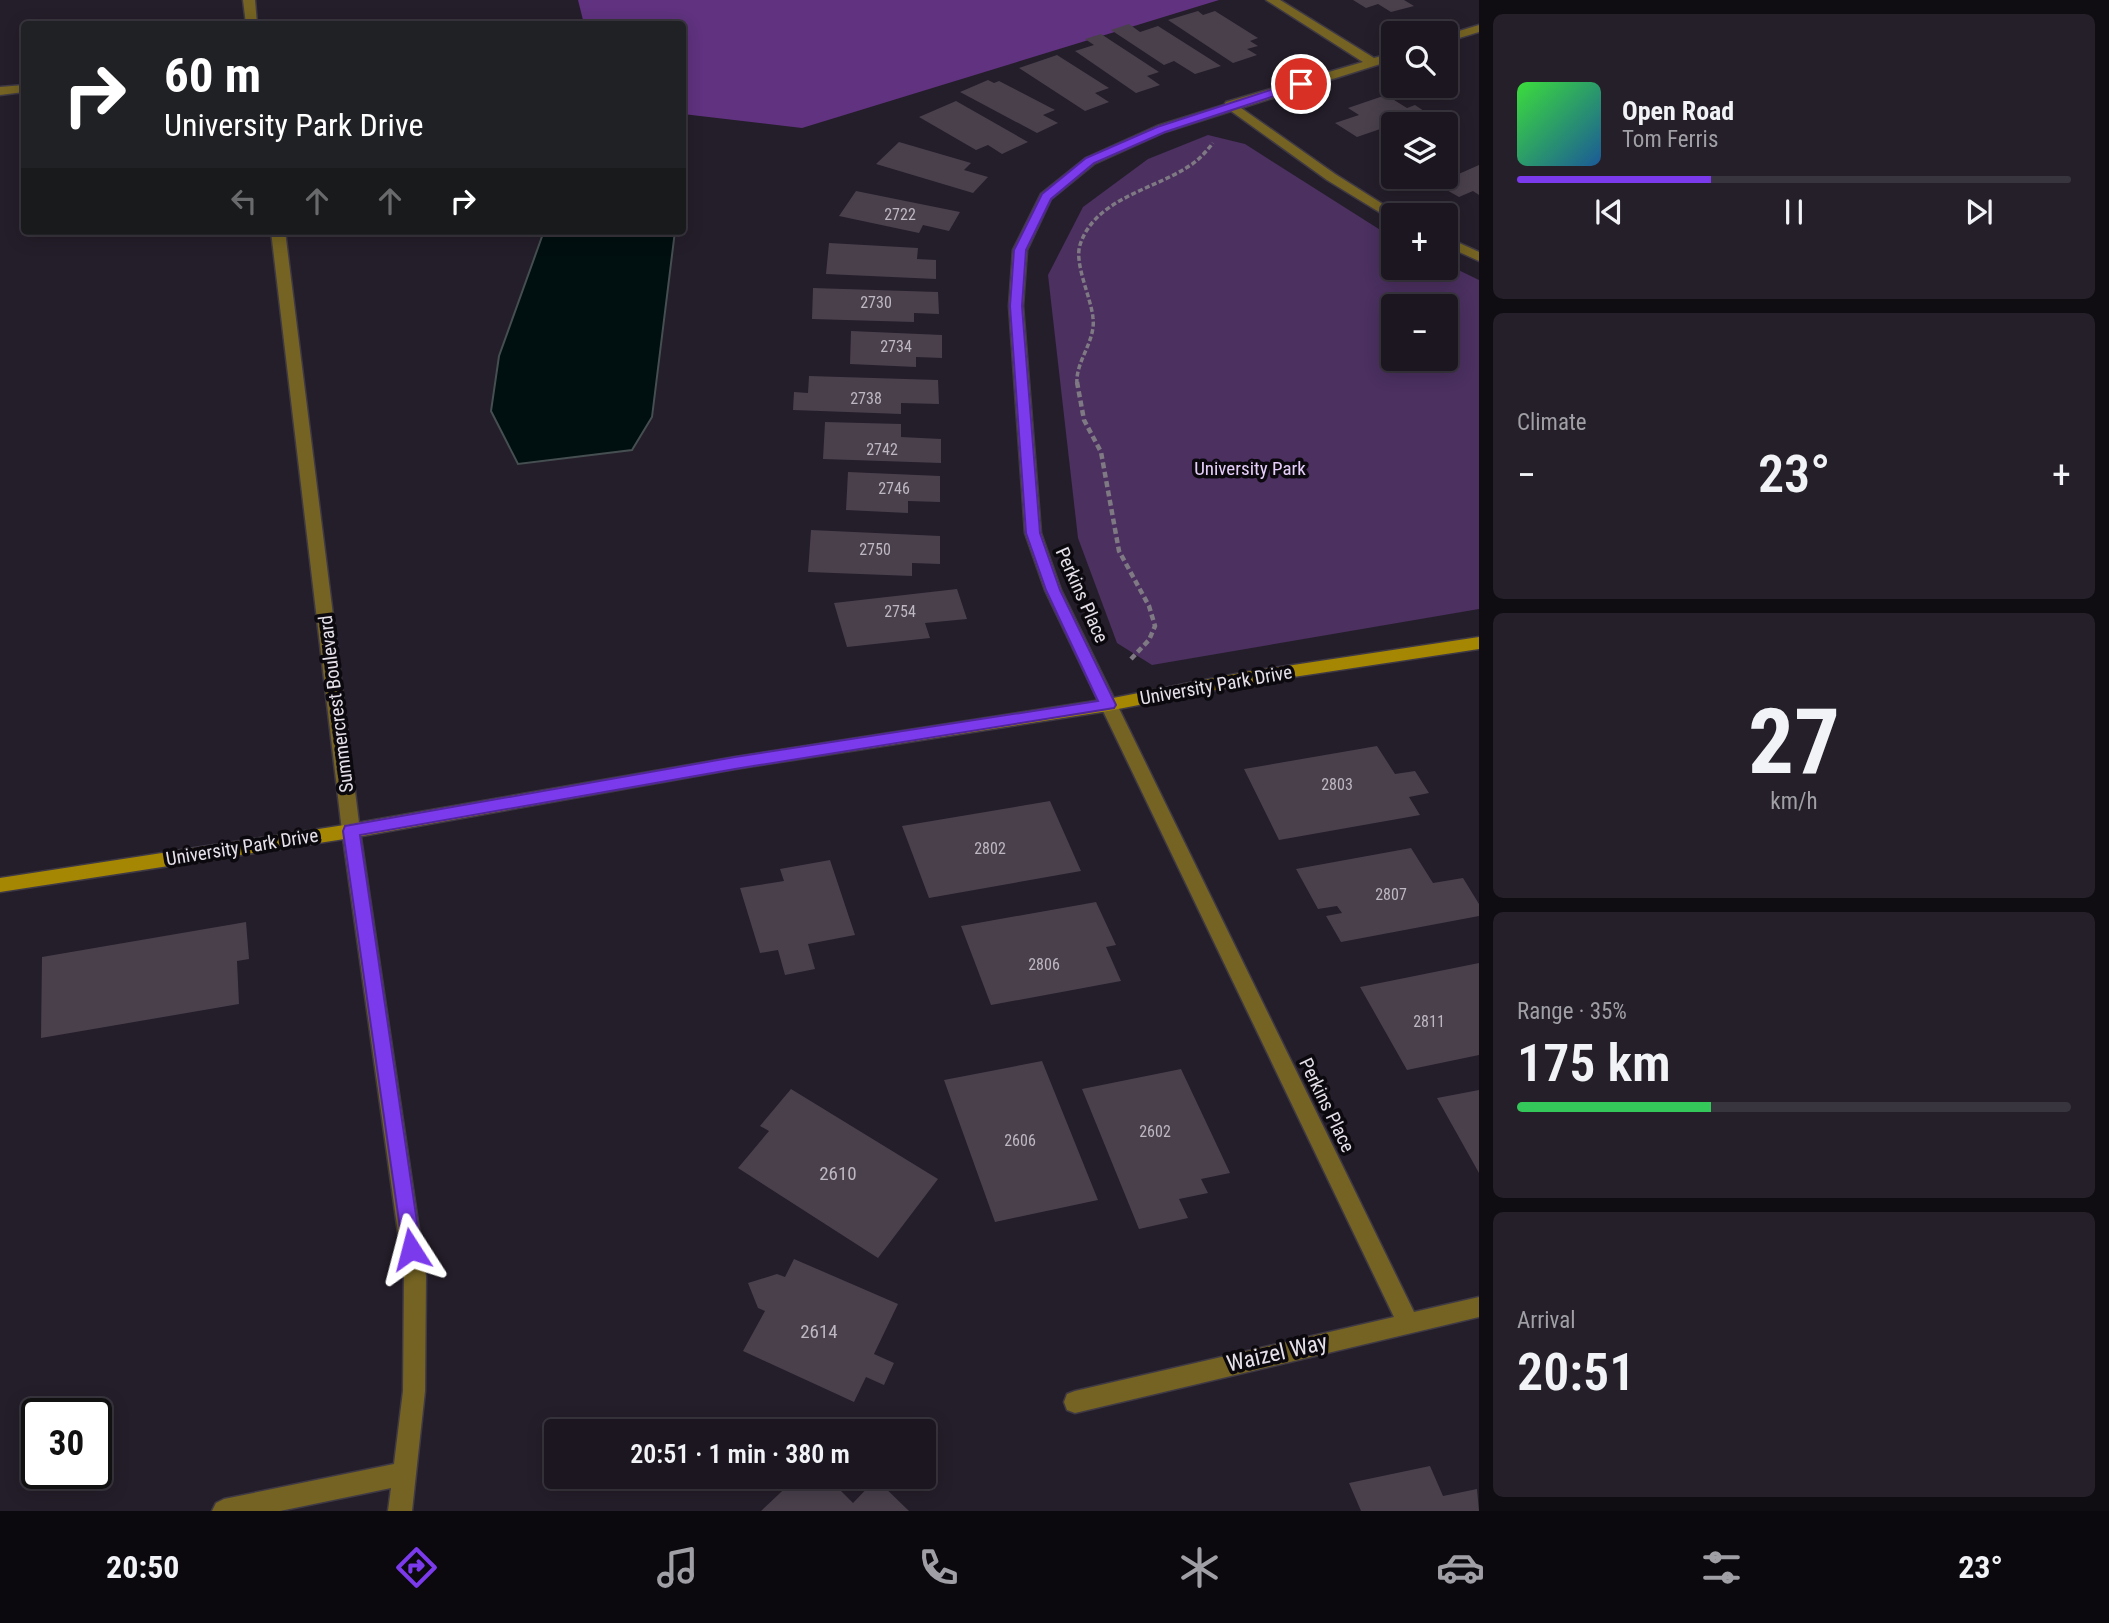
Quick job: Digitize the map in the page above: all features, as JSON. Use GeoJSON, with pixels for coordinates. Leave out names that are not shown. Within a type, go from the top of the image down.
{"type":"FeatureCollection","features":[{"type":"Feature","properties":{"kind":"street"},"geometry":{"type":"LineString","coordinates":[[249,0],[252,21]]}},
{"type":"Feature","properties":{"kind":"street"},"geometry":{"type":"LineString","coordinates":[[1272,0],[1372,62]]}},
{"type":"Feature","properties":{"kind":"street"},"geometry":{"type":"LineString","coordinates":[[1458,34],[1479,28]]}},
{"type":"Feature","properties":{"kind":"street","name":"Perkins Place"},"geometry":{"type":"LineString","coordinates":[[1381,59],[1161,129],[1090,161],[1046,197],[1020,250],[1016,306],[1033,533],[1053,590],[1408,1322]]}},
{"type":"Feature","properties":{"kind":"street"},"geometry":{"type":"LineString","coordinates":[[0,91],[21,89]]}},
{"type":"Feature","properties":{"kind":"street"},"geometry":{"type":"LineString","coordinates":[[1230,105],[1331,177],[1381,207]]}},
{"type":"Feature","properties":{"kind":"street","name":"Summercrest Boulevard"},"geometry":{"type":"LineString","coordinates":[[278,235],[351,831],[386,1092],[415,1276],[414,1391],[400,1511]]}},
{"type":"Feature","properties":{"kind":"street"},"geometry":{"type":"LineString","coordinates":[[1458,247],[1479,257]]}},
{"type":"Feature","properties":{"kind":"street","name":"University Park Drive"},"geometry":{"type":"LineString","coordinates":[[0,885],[351,831],[735,763],[1108,705],[1246,678],[1479,643]]}},
{"type":"Feature","properties":{"kind":"street","name":"Waizel Way"},"geometry":{"type":"LineString","coordinates":[[1075,1402],[1479,1307]]}},
{"type":"Feature","properties":{"kind":"street"},"geometry":{"type":"LineString","coordinates":[[224,1511],[405,1473]]}},
{"type":"Feature","properties":{"kind":"path"},"geometry":{"type":"LineString","coordinates":[[1131,659],[1149,639],[1155,626],[1149,607],[1119,551],[1101,452],[1084,420],[1078,397],[1076,374],[1085,356],[1094,320],[1080,260],[1080,245],[1096,219],[1113,205],[1185,169],[1199,159],[1215,140]]}},
{"type":"Feature","properties":{"kind":"green space","name":"University Park"},"geometry":{"type":"Polygon","coordinates":[[[1208,135],[1245,144],[1381,230],[1381,280],[1458,280],[1458,270],[1479,280],[1479,609],[1152,665],[1117,643],[1078,538],[1048,275],[1083,207],[1148,159],[1208,135]]]}},
{"type":"Feature","properties":{"kind":"shaded area"},"geometry":{"type":"Polygon","coordinates":[[[578,0],[1219,0],[802,128],[686,114],[686,21],[583,21],[578,0]]]}},
{"type":"Feature","properties":{"kind":"shaded area"},"geometry":{"type":"Polygon","coordinates":[[[543,235],[675,235],[652,417],[632,450],[518,464],[491,411],[499,356],[543,235]]]}},
{"type":"Feature","properties":{"kind":"building"},"geometry":{"type":"Polygon","coordinates":[[[1353,0],[1404,0],[1414,6],[1391,12],[1378,4],[1366,8],[1353,0]]]}},
{"type":"Feature","properties":{"kind":"building"},"geometry":{"type":"Polygon","coordinates":[[[1198,11],[1203,15],[1215,11],[1258,38],[1250,41],[1258,46],[1247,49],[1257,55],[1233,63],[1168,20],[1198,11]]]}},
{"type":"Feature","properties":{"kind":"building"},"geometry":{"type":"Polygon","coordinates":[[[1129,24],[1140,32],[1158,26],[1221,66],[1195,74],[1174,61],[1164,65],[1111,30],[1129,24]]]}},
{"type":"Feature","properties":{"kind":"building"},"geometry":{"type":"Polygon","coordinates":[[[1101,34],[1159,72],[1147,76],[1160,85],[1136,93],[1075,51],[1094,45],[1085,39],[1101,34]]]}},
{"type":"Feature","properties":{"kind":"building"},"geometry":{"type":"Polygon","coordinates":[[[1057,55],[1109,88],[1095,93],[1109,102],[1085,111],[1019,68],[1057,55]]]}},
{"type":"Feature","properties":{"kind":"building"},"geometry":{"type":"Polygon","coordinates":[[[988,80],[994,83],[999,81],[1055,110],[1043,115],[1058,123],[1037,133],[960,92],[988,80]]]}},
{"type":"Feature","properties":{"kind":"building"},"geometry":{"type":"Polygon","coordinates":[[[1381,97],[1391,98],[1407,108],[1415,105],[1426,112],[1381,112],[1381,129],[1357,137],[1335,123],[1359,115],[1348,108],[1381,97]]]}},
{"type":"Feature","properties":{"kind":"building"},"geometry":{"type":"Polygon","coordinates":[[[956,101],[1028,142],[1002,154],[988,145],[976,150],[919,117],[956,101]]]}},
{"type":"Feature","properties":{"kind":"building"},"geometry":{"type":"Polygon","coordinates":[[[899,142],[971,163],[964,170],[988,177],[973,193],[876,164],[899,142]]]}},
{"type":"Feature","properties":{"kind":"building"},"geometry":{"type":"Polygon","coordinates":[[[1479,165],[1479,195],[1473,191],[1459,197],[1445,189],[1458,189],[1458,174],[1479,165]]]}},
{"type":"Feature","properties":{"kind":"building"},"geometry":{"type":"Polygon","coordinates":[[[856,191],[960,212],[949,231],[923,225],[919,233],[839,216],[856,191]]]}},
{"type":"Feature","properties":{"kind":"building"},"geometry":{"type":"Polygon","coordinates":[[[829,243],[918,248],[917,259],[936,260],[936,279],[826,274],[829,243]]]}},
{"type":"Feature","properties":{"kind":"building"},"geometry":{"type":"Polygon","coordinates":[[[813,288],[938,292],[939,314],[914,313],[914,322],[812,319],[813,288]]]}},
{"type":"Feature","properties":{"kind":"building"},"geometry":{"type":"Polygon","coordinates":[[[851,331],[942,335],[942,358],[916,357],[916,367],[850,364],[851,331]]]}},
{"type":"Feature","properties":{"kind":"building"},"geometry":{"type":"Polygon","coordinates":[[[809,376],[938,380],[939,404],[901,403],[901,414],[793,410],[794,392],[808,393],[809,376]]]}},
{"type":"Feature","properties":{"kind":"building"},"geometry":{"type":"Polygon","coordinates":[[[825,422],[901,424],[901,437],[941,439],[941,463],[823,459],[825,422]]]}},
{"type":"Feature","properties":{"kind":"building"},"geometry":{"type":"Polygon","coordinates":[[[848,472],[940,476],[940,502],[908,501],[908,513],[846,510],[848,472]]]}},
{"type":"Feature","properties":{"kind":"building"},"geometry":{"type":"Polygon","coordinates":[[[811,530],[940,536],[940,564],[912,563],[912,576],[808,572],[811,530]]]}},
{"type":"Feature","properties":{"kind":"building"},"geometry":{"type":"Polygon","coordinates":[[[957,589],[967,619],[925,623],[930,638],[847,647],[834,603],[957,589]]]}},
{"type":"Feature","properties":{"kind":"building"},"geometry":{"type":"Polygon","coordinates":[[[1377,746],[1395,774],[1415,771],[1429,793],[1409,797],[1420,815],[1279,840],[1244,769],[1377,746]]]}},
{"type":"Feature","properties":{"kind":"building"},"geometry":{"type":"Polygon","coordinates":[[[1050,801],[1081,871],[929,898],[902,826],[1050,801]]]}},
{"type":"Feature","properties":{"kind":"building"},"geometry":{"type":"Polygon","coordinates":[[[1411,848],[1433,883],[1463,878],[1479,904],[1479,916],[1341,942],[1326,916],[1342,913],[1337,906],[1318,909],[1296,869],[1411,848]]]}},
{"type":"Feature","properties":{"kind":"building"},"geometry":{"type":"Polygon","coordinates":[[[830,860],[855,935],[808,944],[815,969],[785,975],[778,950],[760,953],[740,888],[784,881],[780,869],[830,860]]]}},
{"type":"Feature","properties":{"kind":"building"},"geometry":{"type":"Polygon","coordinates":[[[1096,902],[1116,945],[1106,947],[1121,981],[991,1005],[961,926],[1096,902]]]}},
{"type":"Feature","properties":{"kind":"building"},"geometry":{"type":"Polygon","coordinates":[[[246,922],[249,959],[237,961],[239,1004],[41,1038],[42,957],[246,922]]]}},
{"type":"Feature","properties":{"kind":"building"},"geometry":{"type":"Polygon","coordinates":[[[1479,963],[1479,1055],[1407,1070],[1360,987],[1479,963]]]}},
{"type":"Feature","properties":{"kind":"building"},"geometry":{"type":"Polygon","coordinates":[[[1042,1061],[1098,1200],[995,1222],[944,1080],[1042,1061]]]}},
{"type":"Feature","properties":{"kind":"building"},"geometry":{"type":"Polygon","coordinates":[[[1181,1069],[1230,1173],[1201,1179],[1208,1193],[1179,1199],[1188,1218],[1139,1229],[1082,1089],[1181,1069]]]}},
{"type":"Feature","properties":{"kind":"building"},"geometry":{"type":"Polygon","coordinates":[[[791,1089],[938,1179],[878,1258],[738,1168],[769,1131],[760,1126],[791,1089]]]}},
{"type":"Feature","properties":{"kind":"building"},"geometry":{"type":"Polygon","coordinates":[[[1479,1090],[1479,1173],[1437,1098],[1479,1090]]]}},
{"type":"Feature","properties":{"kind":"building"},"geometry":{"type":"Polygon","coordinates":[[[794,1259],[898,1304],[874,1354],[894,1363],[884,1385],[866,1377],[854,1402],[743,1351],[765,1311],[758,1308],[748,1283],[777,1274],[785,1277],[794,1259]]]}},
{"type":"Feature","properties":{"kind":"building"},"geometry":{"type":"Polygon","coordinates":[[[1430,1466],[1443,1496],[1477,1489],[1479,1511],[1361,1511],[1349,1483],[1430,1466]]]}},
{"type":"Feature","properties":{"kind":"building"},"geometry":{"type":"Polygon","coordinates":[[[784,1489],[839,1489],[853,1503],[866,1489],[886,1489],[909,1511],[761,1511],[784,1489]]]}},
{"type":"Feature","properties":{"kind":"route"},"geometry":{"type":"LineString","coordinates":[[411,1249],[386,1092],[351,831],[735,763],[1108,705],[1053,590],[1033,533],[1016,306],[1020,250],[1046,197],[1090,161],[1161,129],[1301,84]]}}]}
